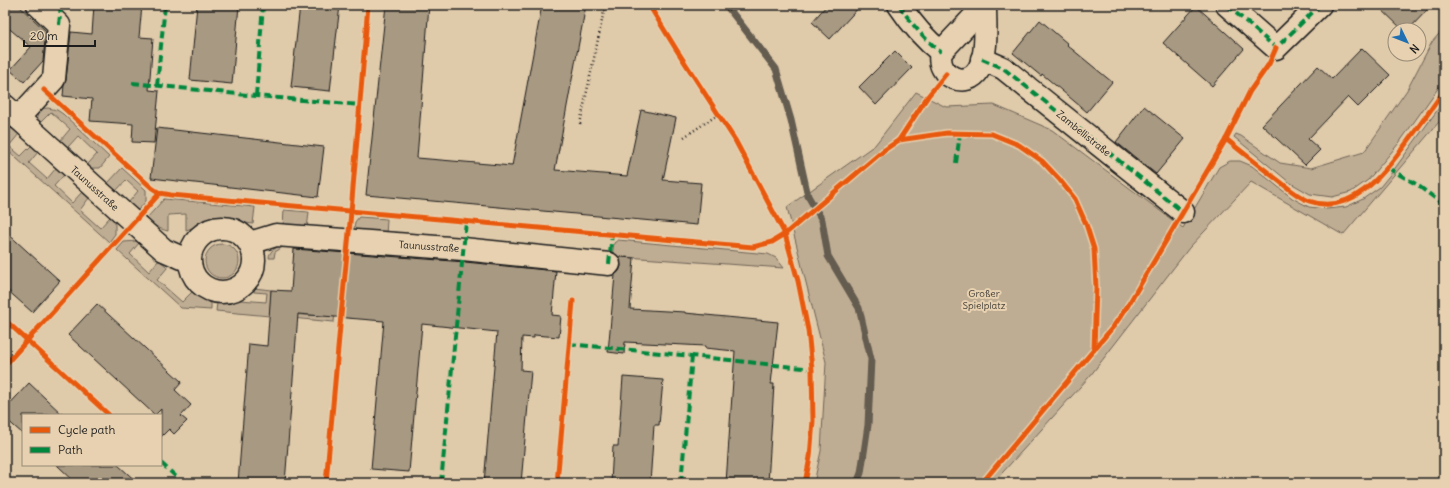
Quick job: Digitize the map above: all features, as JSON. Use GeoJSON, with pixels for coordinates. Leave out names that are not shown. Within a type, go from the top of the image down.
{"type":"FeatureCollection","features":[{"type":"Feature","properties":{"kind":"street"},"geometry":{"type":"LineString","coordinates":[[12,112],[54,78],[59,25],[38,5]]}},
{"type":"Feature","properties":{"kind":"street"},"geometry":{"type":"LineString","coordinates":[[899,5],[914,26],[941,52]]}},
{"type":"Feature","properties":{"kind":"street"},"geometry":{"type":"LineString","coordinates":[[985,5],[984,50],[978,70],[970,77],[960,80],[953,78],[946,74],[941,66],[939,60],[941,52],[985,5]]}},
{"type":"Feature","properties":{"kind":"street"},"geometry":{"type":"LineString","coordinates":[[1227,5],[1276,48],[1320,5]]}},
{"type":"Feature","properties":{"kind":"street","name":"Zambellistraße"},"geometry":{"type":"LineString","coordinates":[[982,59],[1003,68],[1183,212]]}},
{"type":"Feature","properties":{"kind":"street","name":"Taunusstraße"},"geometry":{"type":"LineString","coordinates":[[12,112],[164,250],[190,261]]}},
{"type":"Feature","properties":{"kind":"street"},"geometry":{"type":"LineString","coordinates":[[221,228],[237,232],[250,243],[254,254],[254,265],[250,276],[241,286],[228,292],[214,292],[202,285],[193,275],[190,261],[193,245],[205,233],[221,228]]}},
{"type":"Feature","properties":{"kind":"street","name":"Taunusstraße"},"geometry":{"type":"LineString","coordinates":[[250,243],[276,235],[463,249],[609,264]]}},
{"type":"Feature","properties":{"kind":"path"},"geometry":{"type":"LineString","coordinates":[[580,124],[604,11],[620,5]]}},
{"type":"Feature","properties":{"kind":"path"},"geometry":{"type":"LineString","coordinates":[[684,137],[719,114]]}},
{"type":"Feature","properties":{"kind":"green space"},"geometry":{"type":"Polygon","coordinates":[[[1444,28],[1444,80],[1399,143],[1368,180],[1351,192],[1332,197],[1310,194],[1289,182],[1234,137],[1236,134],[1241,136],[1280,163],[1311,168],[1364,152],[1407,90],[1422,62],[1427,62],[1427,52],[1432,42],[1444,28]]]}},
{"type":"Feature","properties":{"kind":"green space","name":"Großer Spielplatz"},"geometry":{"type":"Polygon","coordinates":[[[916,92],[946,107],[994,105],[1052,130],[1183,228],[1219,167],[1230,161],[1240,161],[1252,166],[1292,198],[1309,207],[1327,209],[1346,207],[1363,199],[1380,187],[1444,101],[1444,116],[1343,235],[1251,182],[1189,248],[1090,376],[993,483],[814,483],[821,451],[826,362],[787,207],[875,145],[916,92]]]}},
{"type":"Feature","properties":{"kind":"green space"},"geometry":{"type":"Polygon","coordinates":[[[48,108],[57,110],[63,114],[109,157],[100,168],[90,168],[88,166],[97,154],[78,136],[68,147],[60,141],[70,129],[51,112],[41,122],[38,120],[37,109],[48,108]]]}},
{"type":"Feature","properties":{"kind":"green space"},"geometry":{"type":"Polygon","coordinates":[[[12,127],[19,134],[9,146],[21,156],[32,145],[38,150],[29,163],[47,179],[56,168],[58,168],[64,175],[54,186],[72,203],[82,192],[89,198],[80,210],[100,228],[110,217],[115,219],[115,234],[109,242],[5,148],[5,136],[12,127]]]}},
{"type":"Feature","properties":{"kind":"green space"},"geometry":{"type":"Polygon","coordinates":[[[122,168],[146,190],[146,201],[138,210],[136,210],[129,202],[138,191],[126,180],[116,191],[108,184],[122,168]]]}},
{"type":"Feature","properties":{"kind":"green space"},"geometry":{"type":"Polygon","coordinates":[[[164,199],[255,207],[253,224],[218,218],[209,220],[186,230],[186,214],[168,215],[168,231],[156,226],[146,219],[164,199]]]}},
{"type":"Feature","properties":{"kind":"green space"},"geometry":{"type":"Polygon","coordinates":[[[284,210],[309,212],[307,229],[283,227],[284,210]]]}},
{"type":"Feature","properties":{"kind":"green space"},"geometry":{"type":"Polygon","coordinates":[[[359,217],[387,219],[386,236],[353,234],[355,222],[359,217]]]}},
{"type":"Feature","properties":{"kind":"green space"},"geometry":{"type":"Polygon","coordinates":[[[618,240],[768,254],[776,258],[784,268],[612,256],[614,243],[618,240]]]}},
{"type":"Feature","properties":{"kind":"green space"},"geometry":{"type":"Polygon","coordinates":[[[138,241],[139,243],[130,254],[149,272],[158,261],[160,261],[167,268],[157,280],[182,302],[194,291],[211,303],[211,310],[181,308],[117,250],[124,242],[138,241]]]}},
{"type":"Feature","properties":{"kind":"green space"},"geometry":{"type":"Polygon","coordinates":[[[225,244],[234,249],[238,254],[238,268],[234,273],[229,277],[219,278],[215,277],[206,268],[205,258],[206,254],[215,245],[225,244]]]}},
{"type":"Feature","properties":{"kind":"green space"},"geometry":{"type":"Polygon","coordinates":[[[284,244],[341,248],[334,322],[216,311],[217,303],[228,303],[240,300],[266,302],[267,293],[254,292],[254,288],[271,290],[270,313],[322,316],[328,250],[283,247],[275,252],[274,258],[269,258],[272,251],[284,244]]]}},
{"type":"Feature","properties":{"kind":"building"},"geometry":{"type":"Polygon","coordinates":[[[5,5],[18,5],[46,31],[43,61],[24,82],[10,70],[31,47],[5,25],[5,5]]]}},
{"type":"Feature","properties":{"kind":"building"},"geometry":{"type":"Polygon","coordinates":[[[94,5],[142,5],[139,37],[153,38],[149,90],[159,91],[154,143],[132,142],[133,124],[90,121],[92,99],[63,96],[71,32],[92,34],[94,5]]]}},
{"type":"Feature","properties":{"kind":"building"},"geometry":{"type":"Polygon","coordinates":[[[197,5],[239,5],[232,84],[190,80],[197,5]]]}},
{"type":"Feature","properties":{"kind":"building"},"geometry":{"type":"Polygon","coordinates":[[[300,5],[340,5],[330,91],[291,87],[300,5]]]}},
{"type":"Feature","properties":{"kind":"building"},"geometry":{"type":"Polygon","coordinates":[[[386,5],[429,5],[417,158],[512,166],[542,5],[586,5],[555,170],[627,176],[641,110],[676,118],[663,180],[701,183],[697,225],[366,195],[386,5]]]}},
{"type":"Feature","properties":{"kind":"building"},"geometry":{"type":"Polygon","coordinates":[[[827,5],[861,5],[830,39],[812,22],[827,5]]]}},
{"type":"Feature","properties":{"kind":"building"},"geometry":{"type":"Polygon","coordinates":[[[1377,5],[1432,5],[1416,22],[1395,22],[1377,5]]]}},
{"type":"Feature","properties":{"kind":"building"},"geometry":{"type":"Polygon","coordinates":[[[1196,6],[1244,49],[1212,86],[1163,43],[1196,6]]]}},
{"type":"Feature","properties":{"kind":"building"},"geometry":{"type":"Polygon","coordinates":[[[1040,20],[1068,44],[1067,45],[1112,82],[1087,112],[1042,74],[1041,76],[1013,53],[1040,20]]]}},
{"type":"Feature","properties":{"kind":"building"},"geometry":{"type":"Polygon","coordinates":[[[1362,48],[1390,75],[1358,107],[1348,97],[1308,139],[1320,150],[1305,165],[1262,125],[1318,66],[1332,79],[1362,48]]]}},
{"type":"Feature","properties":{"kind":"building"},"geometry":{"type":"Polygon","coordinates":[[[895,51],[912,68],[876,105],[859,87],[895,51]]]}},
{"type":"Feature","properties":{"kind":"building"},"geometry":{"type":"Polygon","coordinates":[[[1144,106],[1185,139],[1156,174],[1116,142],[1144,106]]]}},
{"type":"Feature","properties":{"kind":"building"},"geometry":{"type":"Polygon","coordinates":[[[157,128],[324,147],[318,197],[151,178],[157,128]]]}},
{"type":"Feature","properties":{"kind":"building"},"geometry":{"type":"Polygon","coordinates":[[[5,231],[60,281],[32,312],[5,288],[5,231]]]}},
{"type":"Feature","properties":{"kind":"building"},"geometry":{"type":"Polygon","coordinates":[[[294,249],[465,262],[556,271],[552,315],[561,316],[559,337],[534,335],[534,338],[522,337],[521,370],[531,371],[521,483],[484,483],[497,332],[422,324],[409,472],[371,469],[384,321],[298,314],[285,483],[238,483],[249,344],[267,346],[271,290],[291,291],[294,249]]]}},
{"type":"Feature","properties":{"kind":"building"},"geometry":{"type":"Polygon","coordinates":[[[619,257],[634,258],[630,309],[685,312],[778,322],[771,384],[774,384],[768,483],[726,483],[735,351],[705,348],[705,346],[625,342],[624,354],[608,352],[615,275],[621,266],[619,257]]]}},
{"type":"Feature","properties":{"kind":"building"},"geometry":{"type":"Polygon","coordinates":[[[97,304],[182,382],[175,390],[191,405],[181,416],[187,421],[174,434],[169,429],[162,436],[161,409],[156,414],[154,414],[68,335],[97,304]]]}},
{"type":"Feature","properties":{"kind":"building"},"geometry":{"type":"Polygon","coordinates":[[[623,377],[663,380],[659,425],[654,425],[650,483],[611,483],[613,446],[618,446],[623,377]]]}},
{"type":"Feature","properties":{"kind":"building"},"geometry":{"type":"Polygon","coordinates":[[[29,383],[62,414],[22,414],[22,433],[5,418],[5,409],[29,383]]]}},
{"type":"Feature","properties":{"kind":"building"},"geometry":{"type":"Polygon","coordinates":[[[58,466],[119,466],[138,483],[76,483],[58,466]]]}},
{"type":"Feature","properties":{"kind":"waterway"},"geometry":{"type":"LineString","coordinates":[[726,5],[776,69],[791,120],[808,196],[822,220],[828,256],[859,308],[871,359],[868,425],[861,473],[857,483]]}},
{"type":"Feature","properties":{"kind":"marked path"},"geometry":{"type":"LineString","coordinates":[[59,25],[61,5]]}},
{"type":"Feature","properties":{"kind":"marked path"},"geometry":{"type":"LineString","coordinates":[[157,86],[165,5]]}},
{"type":"Feature","properties":{"kind":"marked path"},"geometry":{"type":"LineString","coordinates":[[256,96],[263,5]]}},
{"type":"Feature","properties":{"kind":"marked path"},"geometry":{"type":"LineString","coordinates":[[899,5],[918,30],[941,52]]}},
{"type":"Feature","properties":{"kind":"marked path"},"geometry":{"type":"LineString","coordinates":[[1227,5],[1276,48],[1320,5]]}},
{"type":"Feature","properties":{"kind":"marked path"},"geometry":{"type":"LineString","coordinates":[[982,59],[1003,68],[1183,212]]}},
{"type":"Feature","properties":{"kind":"marked path"},"geometry":{"type":"LineString","coordinates":[[132,83],[360,105]]}},
{"type":"Feature","properties":{"kind":"marked path"},"geometry":{"type":"LineString","coordinates":[[956,163],[960,133]]}},
{"type":"Feature","properties":{"kind":"marked path"},"geometry":{"type":"LineString","coordinates":[[1388,168],[1416,184],[1444,205]]}},
{"type":"Feature","properties":{"kind":"marked path"},"geometry":{"type":"LineString","coordinates":[[441,483],[466,221]]}},
{"type":"Feature","properties":{"kind":"marked path"},"geometry":{"type":"LineString","coordinates":[[609,264],[612,234]]}},
{"type":"Feature","properties":{"kind":"marked path"},"geometry":{"type":"LineString","coordinates":[[569,344],[812,369]]}},
{"type":"Feature","properties":{"kind":"marked path"},"geometry":{"type":"LineString","coordinates":[[681,483],[692,356]]}},
{"type":"Feature","properties":{"kind":"marked path"},"geometry":{"type":"LineString","coordinates":[[162,464],[183,483]]}},
{"type":"Feature","properties":{"kind":"marked path"},"geometry":{"type":"LineString","coordinates":[[326,481],[352,483]]}},
{"type":"Feature","properties":{"kind":"cycle path"},"geometry":{"type":"LineString","coordinates":[[326,483],[368,5]]}},
{"type":"Feature","properties":{"kind":"cycle path"},"geometry":{"type":"LineString","coordinates":[[649,5],[735,140],[785,234],[798,281],[808,330],[812,369],[813,421],[810,457],[805,483]]}},
{"type":"Feature","properties":{"kind":"cycle path"},"geometry":{"type":"LineString","coordinates":[[982,483],[1113,327],[1127,307],[1226,139],[1250,91],[1269,64],[1276,48]]}},
{"type":"Feature","properties":{"kind":"cycle path"},"geometry":{"type":"LineString","coordinates":[[44,90],[152,188],[160,193],[753,247],[772,242],[785,234],[883,151],[899,140],[928,96],[946,74]]}},
{"type":"Feature","properties":{"kind":"cycle path"},"geometry":{"type":"LineString","coordinates":[[1226,139],[1301,197],[1309,201],[1325,204],[1340,203],[1354,197],[1378,177],[1408,141],[1444,91]]}},
{"type":"Feature","properties":{"kind":"cycle path"},"geometry":{"type":"LineString","coordinates":[[899,140],[947,133],[992,134],[1019,145],[1042,161],[1059,179],[1075,199],[1086,224],[1094,249],[1096,287],[1094,350]]}},
{"type":"Feature","properties":{"kind":"cycle path"},"geometry":{"type":"LineString","coordinates":[[5,365],[160,193]]}},
{"type":"Feature","properties":{"kind":"cycle path"},"geometry":{"type":"LineString","coordinates":[[557,483],[573,301]]}},
{"type":"Feature","properties":{"kind":"cycle path"},"geometry":{"type":"LineString","coordinates":[[5,320],[108,414]]}}]}
